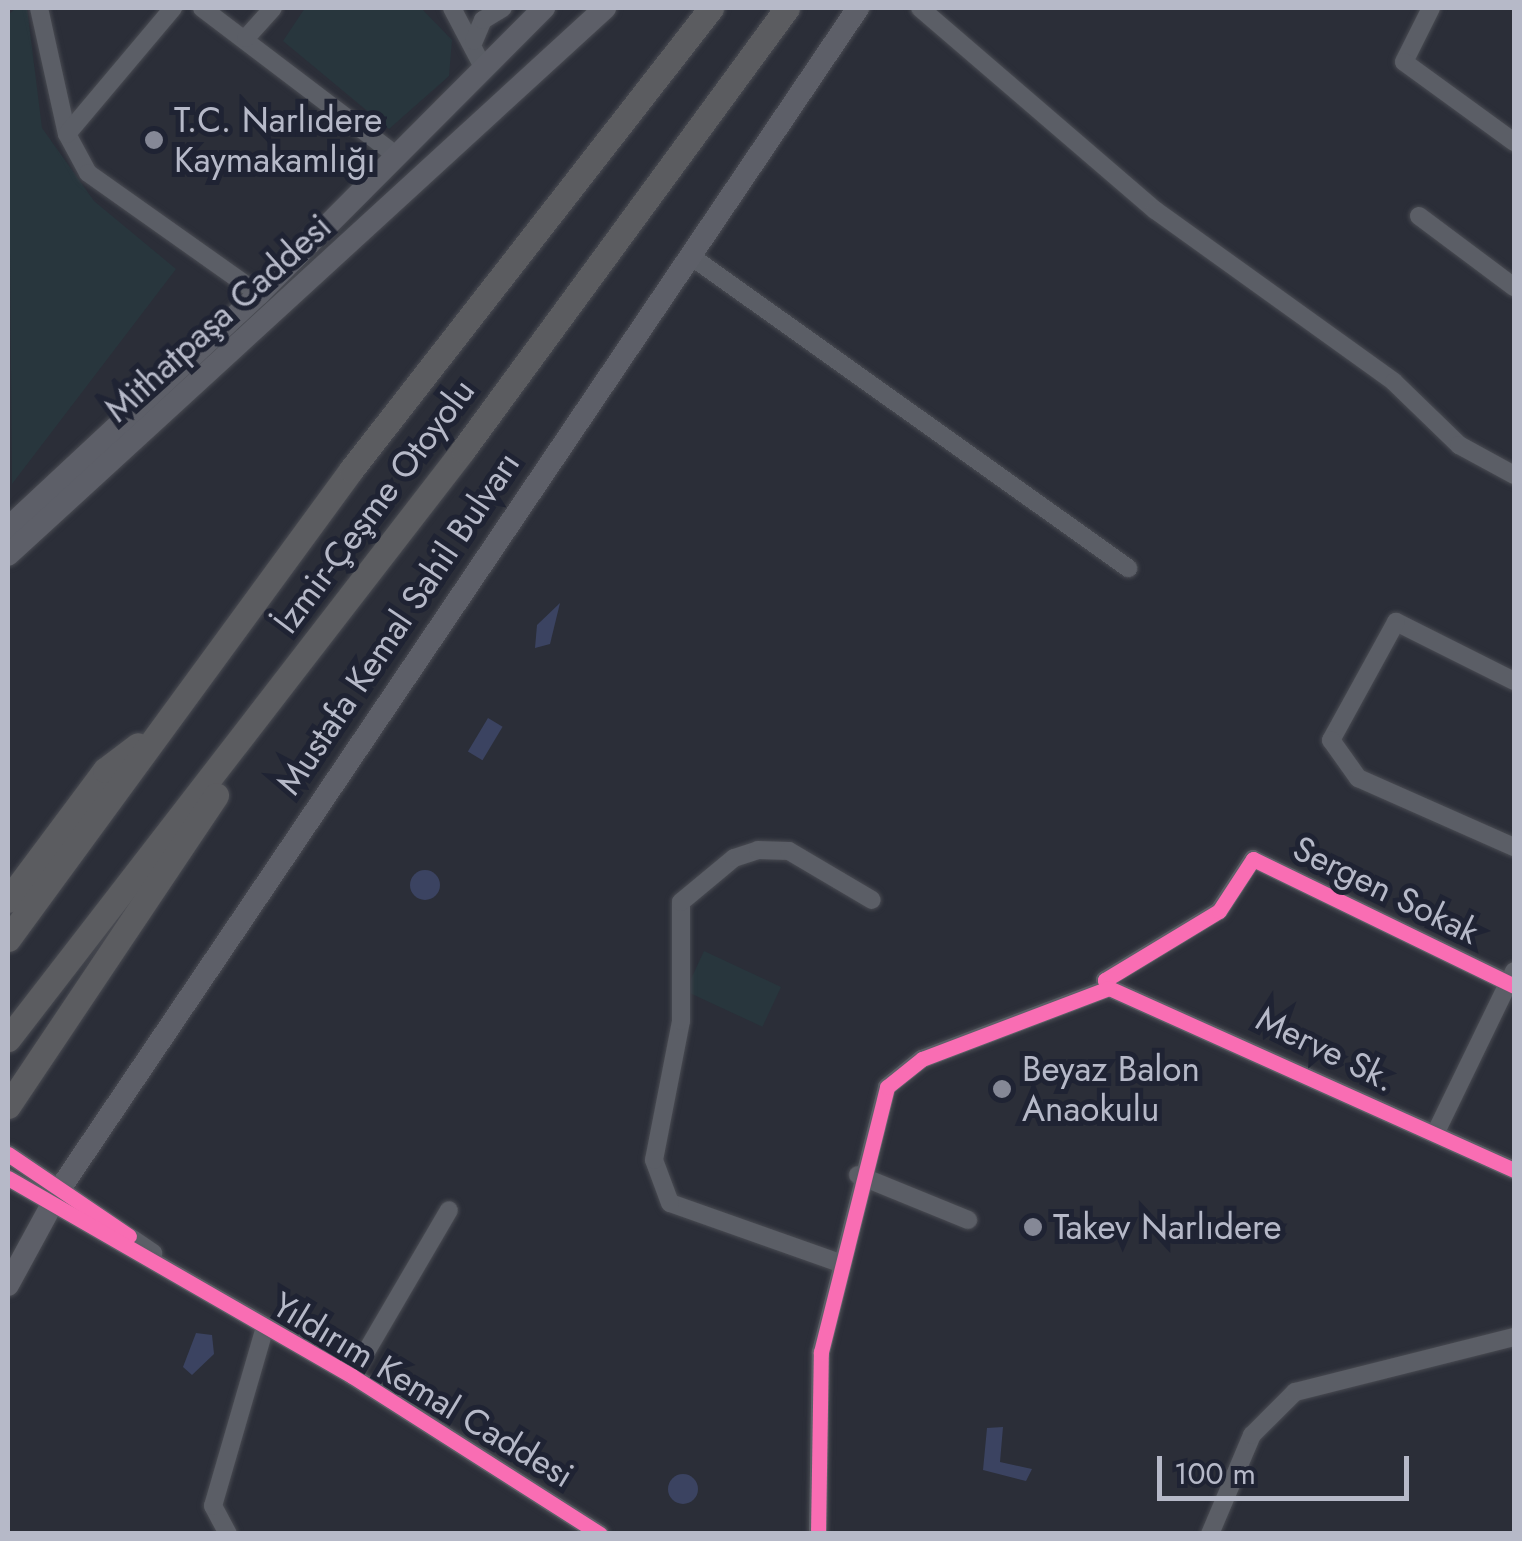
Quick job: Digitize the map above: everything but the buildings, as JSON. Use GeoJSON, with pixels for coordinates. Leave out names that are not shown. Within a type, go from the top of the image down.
{"type":"FeatureCollection","features":[{"type":"Feature","properties":{"kind":"highway","name":"İzmir-Çeşme Otoyolu"},"geometry":{"type":"LineString","coordinates":[[8,939],[157,730],[710,8]]}},
{"type":"Feature","properties":{"kind":"highway","name":"İzmir-Çeşme Otoyolu"},"geometry":{"type":"LineString","coordinates":[[8,1039],[463,450],[788,8]]}},
{"type":"Feature","properties":{"kind":"highway"},"geometry":{"type":"LineString","coordinates":[[8,1106],[463,450]]}},
{"type":"Feature","properties":{"kind":"highway"},"geometry":{"type":"LineString","coordinates":[[8,900],[105,770],[157,730]]}},
{"type":"Feature","properties":{"kind":"main road","name":"Mithatpaşa Caddesi"},"geometry":{"type":"LineString","coordinates":[[8,555],[605,8]]}},
{"type":"Feature","properties":{"kind":"main road","name":"Mustafa Kemal Sahil Bulvarı"},"geometry":{"type":"LineString","coordinates":[[8,1285],[62,1186],[858,8]]}},
{"type":"Feature","properties":{"kind":"main road","name":"Mithatpaşa Caddesi"},"geometry":{"type":"LineString","coordinates":[[8,528],[259,294],[398,157],[484,69],[533,10]]}},
{"type":"Feature","properties":{"kind":"main road"},"geometry":{"type":"LineString","coordinates":[[484,69],[502,80],[538,73],[547,36],[533,10]]}},
{"type":"Feature","properties":{"kind":"street"},"geometry":{"type":"LineString","coordinates":[[39,8],[67,134],[102,188],[259,294]]}},
{"type":"Feature","properties":{"kind":"street"},"geometry":{"type":"LineString","coordinates":[[67,134],[173,8]]}},
{"type":"Feature","properties":{"kind":"street"},"geometry":{"type":"LineString","coordinates":[[202,8],[398,157]]}},
{"type":"Feature","properties":{"kind":"street"},"geometry":{"type":"LineString","coordinates":[[246,38],[273,8]]}},
{"type":"Feature","properties":{"kind":"street"},"geometry":{"type":"LineString","coordinates":[[452,8],[474,41],[484,69]]}},
{"type":"Feature","properties":{"kind":"street"},"geometry":{"type":"LineString","coordinates":[[474,41],[483,20],[503,8]]}},
{"type":"Feature","properties":{"kind":"street"},"geometry":{"type":"LineString","coordinates":[[920,8],[1155,210],[1394,382],[1459,444],[1514,475]]}},
{"type":"Feature","properties":{"kind":"street"},"geometry":{"type":"LineString","coordinates":[[1431,8],[1404,62],[1514,142]]}},
{"type":"Feature","properties":{"kind":"street"},"geometry":{"type":"LineString","coordinates":[[1419,216],[1514,287]]}},
{"type":"Feature","properties":{"kind":"street"},"geometry":{"type":"LineString","coordinates":[[692,258],[1128,568]]}},
{"type":"Feature","properties":{"kind":"street"},"geometry":{"type":"LineString","coordinates":[[1514,681],[1396,622],[1330,740],[1358,778],[1514,847]]}},
{"type":"Feature","properties":{"kind":"street"},"geometry":{"type":"LineString","coordinates":[[837,1262],[670,1203],[654,1160],[681,1021],[681,902],[734,858],[758,850],[789,851],[872,900]]}},
{"type":"Feature","properties":{"kind":"street","name":"Sergen Sokak"},"geometry":{"type":"LineString","coordinates":[[1109,988],[1105,980],[1219,910],[1253,859],[1512,980]]}},
{"type":"Feature","properties":{"kind":"street"},"geometry":{"type":"LineString","coordinates":[[1435,1134],[1512,980]]}},
{"type":"Feature","properties":{"kind":"street"},"geometry":{"type":"LineString","coordinates":[[818,1534],[821,1352],[858,1175],[886,1088],[922,1059],[1109,988]]}},
{"type":"Feature","properties":{"kind":"street","name":"Merve Sk."},"geometry":{"type":"LineString","coordinates":[[1109,988],[1514,1170]]}},
{"type":"Feature","properties":{"kind":"street","name":"Yıldırım Kemal Caddesi"},"geometry":{"type":"LineString","coordinates":[[8,1154],[62,1186],[214,1298]]}},
{"type":"Feature","properties":{"kind":"street"},"geometry":{"type":"LineString","coordinates":[[858,1175],[968,1220]]}},
{"type":"Feature","properties":{"kind":"street","name":"Yıldırım Kemal Caddesi"},"geometry":{"type":"LineString","coordinates":[[8,1178],[51,1208],[352,1376],[600,1534]]}},
{"type":"Feature","properties":{"kind":"street"},"geometry":{"type":"LineString","coordinates":[[352,1376],[449,1210]]}},
{"type":"Feature","properties":{"kind":"street"},"geometry":{"type":"LineString","coordinates":[[228,1534],[214,1506],[264,1330]]}},
{"type":"Feature","properties":{"kind":"street"},"geometry":{"type":"LineString","coordinates":[[1210,1534],[1252,1435],[1295,1392],[1514,1337]]}},
{"type":"Feature","properties":{"kind":"shaded area"},"geometry":{"type":"Polygon","coordinates":[[[16,8],[27,8],[42,128],[94,201],[176,269],[12,484],[8,15],[16,8]]]}},
{"type":"Feature","properties":{"kind":"shaded area"},"geometry":{"type":"Polygon","coordinates":[[[305,8],[421,8],[452,40],[449,76],[389,129],[283,41],[305,8]]]}},
{"type":"Feature","properties":{"kind":"shaded area"},"geometry":{"type":"Polygon","coordinates":[[[704,951],[781,987],[762,1027],[685,991],[704,951]]]}},
{"type":"Feature","properties":{"kind":"water"},"geometry":{"type":"Polygon","coordinates":[[[560,603],[550,644],[535,648],[537,625],[560,603]]]}},
{"type":"Feature","properties":{"kind":"water"},"geometry":{"type":"Polygon","coordinates":[[[488,718],[503,727],[482,760],[468,751],[488,718]]]}},
{"type":"Feature","properties":{"kind":"water"},"geometry":{"type":"Polygon","coordinates":[[[425,870],[436,874],[440,885],[436,896],[425,900],[414,896],[410,885],[414,874],[425,870]]]}},
{"type":"Feature","properties":{"kind":"water"},"geometry":{"type":"Polygon","coordinates":[[[196,1333],[212,1335],[214,1354],[192,1375],[183,1367],[196,1333]]]}},
{"type":"Feature","properties":{"kind":"water"},"geometry":{"type":"Polygon","coordinates":[[[1003,1427],[1000,1462],[1032,1469],[1026,1481],[983,1470],[987,1428],[1003,1427]]]}},
{"type":"Feature","properties":{"kind":"water"},"geometry":{"type":"Polygon","coordinates":[[[683,1474],[694,1478],[698,1489],[694,1500],[683,1504],[672,1500],[668,1489],[672,1478],[683,1474]]]}},
{"type":"Feature","properties":{"kind":"cycle path"},"geometry":{"type":"LineString","coordinates":[[1109,988],[1105,980],[1219,911],[1253,859],[1514,986]]}},
{"type":"Feature","properties":{"kind":"cycle path"},"geometry":{"type":"LineString","coordinates":[[1109,988],[1514,1170]]}},
{"type":"Feature","properties":{"kind":"cycle path"},"geometry":{"type":"LineString","coordinates":[[818,1534],[821,1352],[887,1087],[922,1059],[1109,988]]}},
{"type":"Feature","properties":{"kind":"cycle path"},"geometry":{"type":"LineString","coordinates":[[8,1154],[129,1236]]}},
{"type":"Feature","properties":{"kind":"cycle path"},"geometry":{"type":"LineString","coordinates":[[8,1178],[352,1376],[600,1534]]}},
{"type":"Feature","properties":{"kind":"place","name":"T.C. Narlıdere Kaymakamlığı"},"geometry":{"type":"Point","coordinates":[154,140]}},
{"type":"Feature","properties":{"kind":"place","name":"Beyaz Balon Anaokulu"},"geometry":{"type":"Point","coordinates":[1002,1089]}},
{"type":"Feature","properties":{"kind":"place","name":"Takev Narlıdere"},"geometry":{"type":"Point","coordinates":[1033,1227]}}]}
